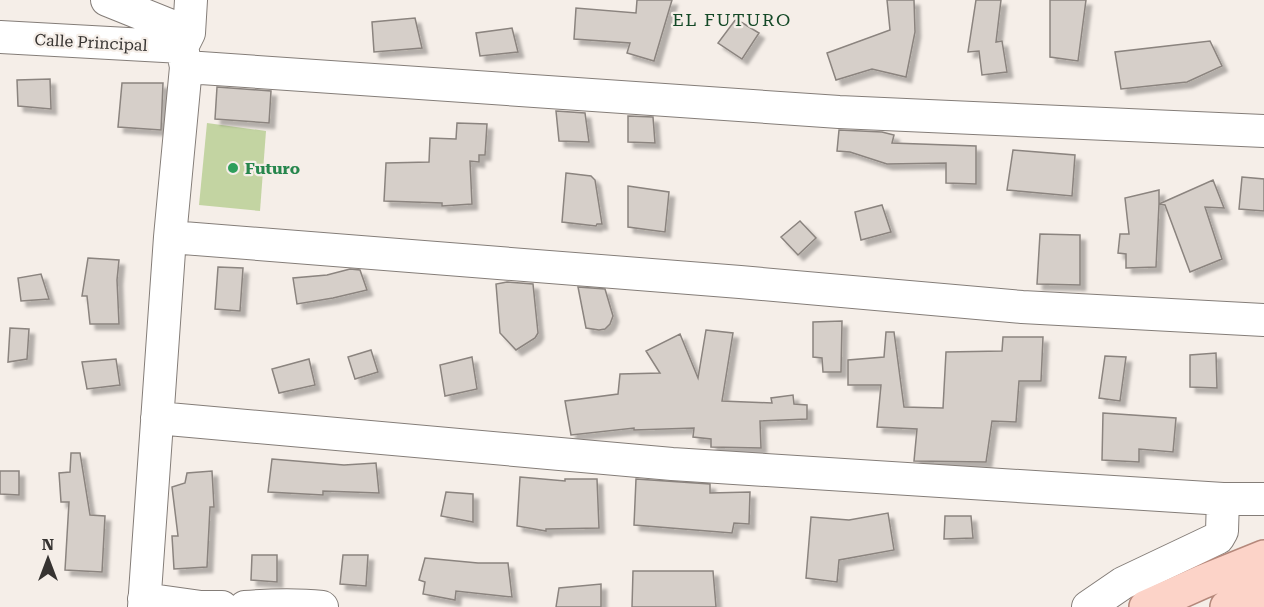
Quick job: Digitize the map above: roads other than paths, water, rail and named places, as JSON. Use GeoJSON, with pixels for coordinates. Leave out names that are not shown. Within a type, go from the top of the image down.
{"type":"FeatureCollection","features":[{"type":"Feature","properties":{"kind":"main road"},"geometry":{"type":"LineString","coordinates":[[1146,607],[1264,557]]}},
{"type":"Feature","properties":{"kind":"main road"},"geometry":{"type":"LineString","coordinates":[[1227,607],[1264,590]]}},
{"type":"Feature","properties":{"kind":"street"},"geometry":{"type":"LineString","coordinates":[[107,0],[186,49]]}},
{"type":"Feature","properties":{"kind":"street"},"geometry":{"type":"LineString","coordinates":[[191,0],[170,237],[144,603],[222,607]]}},
{"type":"Feature","properties":{"kind":"street","name":"Calle Principal"},"geometry":{"type":"LineString","coordinates":[[0,37],[186,49],[839,112],[1264,131]]}},
{"type":"Feature","properties":{"kind":"street"},"geometry":{"type":"LineString","coordinates":[[170,237],[740,282],[1022,307],[1264,320]]}},
{"type":"Feature","properties":{"kind":"street"},"geometry":{"type":"LineString","coordinates":[[157,418],[672,464],[1223,499],[1264,499]]}},
{"type":"Feature","properties":{"kind":"street"},"geometry":{"type":"LineString","coordinates":[[1088,607],[1123,583],[1218,538],[1221,531],[1223,499]]}},
{"type":"Feature","properties":{"kind":"street"},"geometry":{"type":"LineString","coordinates":[[244,607],[268,605],[322,607]]}},
{"type":"Feature","properties":{"kind":"place","name":"Futuro"},"geometry":{"type":"Point","coordinates":[233,168]}},
{"type":"Feature","properties":{"kind":"district","name":"EL FUTURO"},"geometry":{"type":"Point","coordinates":[732,20]}}]}
